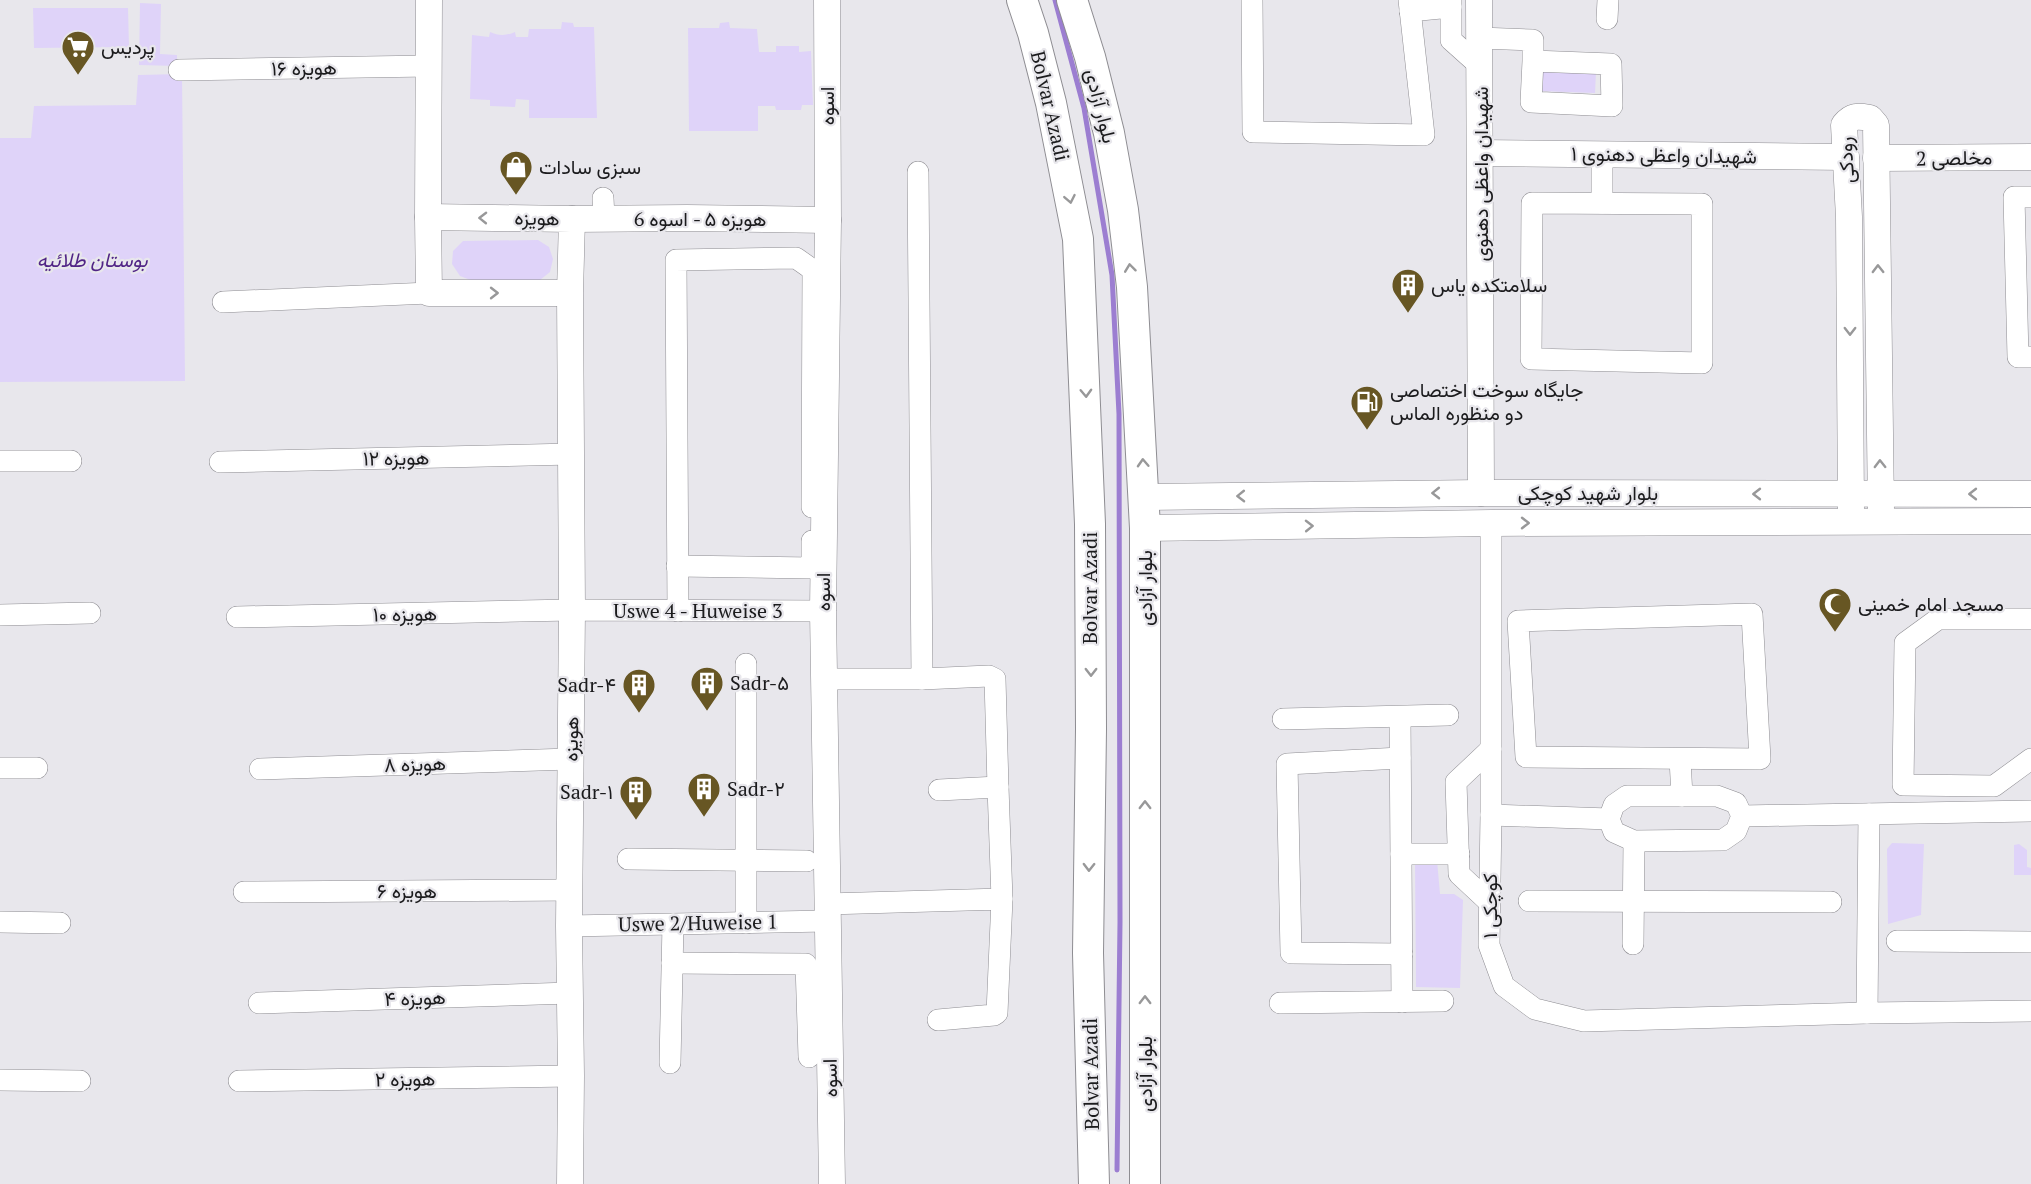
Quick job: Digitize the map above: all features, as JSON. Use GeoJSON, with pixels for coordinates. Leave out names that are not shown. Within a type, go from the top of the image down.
{"type":"FeatureCollection","features":[{"type":"Feature","properties":{"kind":"main road","name":"Bolvar Azadi"},"geometry":{"type":"LineString","coordinates":[[1022,0],[1034,33],[1051,103],[1078,239],[1090,524],[1091,729],[1088,953],[1094,1184]]}},
{"type":"Feature","properties":{"kind":"main road","name":"بلوار آزادی"},"geometry":{"type":"LineString","coordinates":[[1072,0],[1090,57],[1109,133],[1123,210],[1132,287],[1145,497],[1145,1184]]}},
{"type":"Feature","properties":{"kind":"street"},"geometry":{"type":"LineString","coordinates":[[429,0],[429,292]]}},
{"type":"Feature","properties":{"kind":"street","name":"اسوه"},"geometry":{"type":"LineString","coordinates":[[827,0],[828,220],[823,611],[832,1184]]}},
{"type":"Feature","properties":{"kind":"street"},"geometry":{"type":"LineString","coordinates":[[1252,0],[1253,132],[1424,135],[1409,5],[1451,4],[1451,40],[1480,66]]}},
{"type":"Feature","properties":{"kind":"street","name":"شهیدان واعظی دهنوی"},"geometry":{"type":"LineString","coordinates":[[1479,0],[1481,493]]}},
{"type":"Feature","properties":{"kind":"street"},"geometry":{"type":"LineString","coordinates":[[1480,38],[1533,40],[1533,62]]}},
{"type":"Feature","properties":{"kind":"street","name":"هویزه ‍۱۶"},"geometry":{"type":"LineString","coordinates":[[179,70],[429,66]]}},
{"type":"Feature","properties":{"kind":"street","name":"رودکی"},"geometry":{"type":"LineString","coordinates":[[1851,522],[1849,217],[1844,125],[1856,115],[1870,118],[1876,125],[1882,522]]}},
{"type":"Feature","properties":{"kind":"street","name":"شهیدان واعظی دهنوی ۱"},"geometry":{"type":"LineString","coordinates":[[1481,153],[1846,158]]}},
{"type":"Feature","properties":{"kind":"street"},"geometry":{"type":"LineString","coordinates":[[1602,154],[1602,204]]}},
{"type":"Feature","properties":{"kind":"street","name":"مخلصی 2"},"geometry":{"type":"LineString","coordinates":[[1876,159],[2031,157]]}},
{"type":"Feature","properties":{"kind":"street"},"geometry":{"type":"LineString","coordinates":[[918,172],[921,679]]}},
{"type":"Feature","properties":{"kind":"street"},"geometry":{"type":"LineString","coordinates":[[2031,197],[2014,197],[2018,357],[2031,357]]}},
{"type":"Feature","properties":{"kind":"street"},"geometry":{"type":"LineString","coordinates":[[1849,217],[1855,205],[1864,202],[1873,206],[1877,219]]}},
{"type":"Feature","properties":{"kind":"street"},"geometry":{"type":"LineString","coordinates":[[1532,203],[1602,204],[1702,204],[1702,363],[1531,358],[1532,203]]}},
{"type":"Feature","properties":{"kind":"street","name":"هویزه ۵ - اسوه 6"},"geometry":{"type":"LineString","coordinates":[[572,219],[603,208],[828,220]]}},
{"type":"Feature","properties":{"kind":"street","name":"هویزه"},"geometry":{"type":"LineString","coordinates":[[428,217],[572,219],[570,293],[572,454],[570,1184]]}},
{"type":"Feature","properties":{"kind":"street"},"geometry":{"type":"LineString","coordinates":[[677,566],[812,568],[813,270],[796,258],[676,260],[677,566],[678,611]]}},
{"type":"Feature","properties":{"kind":"street"},"geometry":{"type":"LineString","coordinates":[[223,302],[429,292],[570,293]]}},
{"type":"Feature","properties":{"kind":"street","name":"هویزه ۱۲"},"geometry":{"type":"LineString","coordinates":[[220,462],[572,454]]}},
{"type":"Feature","properties":{"kind":"street"},"geometry":{"type":"LineString","coordinates":[[0,461],[71,461]]}},
{"type":"Feature","properties":{"kind":"street","name":"بلوار شهید کوچکی"},"geometry":{"type":"LineString","coordinates":[[1145,497],[1481,493],[2031,494]]}},
{"type":"Feature","properties":{"kind":"street"},"geometry":{"type":"LineString","coordinates":[[1801,494],[1817,504],[1817,515],[1804,522]]}},
{"type":"Feature","properties":{"kind":"street"},"geometry":{"type":"LineString","coordinates":[[1921,494],[1908,502],[1908,512],[1923,522]]}},
{"type":"Feature","properties":{"kind":"street"},"geometry":{"type":"LineString","coordinates":[[1194,497],[1188,503],[1186,512],[1195,528]]}},
{"type":"Feature","properties":{"kind":"street","name":"بلوار شهید کوچکی"},"geometry":{"type":"LineString","coordinates":[[1145,528],[1491,523],[2031,521]]}},
{"type":"Feature","properties":{"kind":"street","name":"کوچکی ۱"},"geometry":{"type":"LineString","coordinates":[[1491,523],[1489,945],[1504,987],[1535,1009],[1584,1021],[2031,1011]]}},
{"type":"Feature","properties":{"kind":"street","name":"Uswe 4 - Huweise 3"},"geometry":{"type":"LineString","coordinates":[[572,610],[823,611]]}},
{"type":"Feature","properties":{"kind":"street","name":"هویزه ۱۰"},"geometry":{"type":"LineString","coordinates":[[237,617],[572,610]]}},
{"type":"Feature","properties":{"kind":"street"},"geometry":{"type":"LineString","coordinates":[[0,615],[90,613]]}},
{"type":"Feature","properties":{"kind":"street"},"geometry":{"type":"LineString","coordinates":[[1752,614],[1760,759],[1680,759],[1526,757],[1518,621],[1752,614]]}},
{"type":"Feature","properties":{"kind":"street"},"geometry":{"type":"LineString","coordinates":[[2031,618],[1938,619],[1905,643],[1903,785],[1994,786],[2031,759]]}},
{"type":"Feature","properties":{"kind":"street"},"geometry":{"type":"LineString","coordinates":[[746,664],[746,923]]}},
{"type":"Feature","properties":{"kind":"street"},"geometry":{"type":"LineString","coordinates":[[824,679],[989,676],[995,679],[1002,899],[997,1013],[938,1020]]}},
{"type":"Feature","properties":{"kind":"street"},"geometry":{"type":"LineString","coordinates":[[1282,719],[1448,715]]}},
{"type":"Feature","properties":{"kind":"street"},"geometry":{"type":"LineString","coordinates":[[1400,717],[1402,1002]]}},
{"type":"Feature","properties":{"kind":"street"},"geometry":{"type":"LineString","coordinates":[[1490,902],[1460,874],[1456,782],[1491,749]]}},
{"type":"Feature","properties":{"kind":"street"},"geometry":{"type":"LineString","coordinates":[[1400,758],[1287,764],[1291,953],[1402,954]]}},
{"type":"Feature","properties":{"kind":"street","name":"هویزه ۸"},"geometry":{"type":"LineString","coordinates":[[260,769],[570,759]]}},
{"type":"Feature","properties":{"kind":"street"},"geometry":{"type":"LineString","coordinates":[[1680,759],[1682,796]]}},
{"type":"Feature","properties":{"kind":"street"},"geometry":{"type":"LineString","coordinates":[[0,768],[37,768]]}},
{"type":"Feature","properties":{"kind":"street"},"geometry":{"type":"LineString","coordinates":[[939,790],[998,787]]}},
{"type":"Feature","properties":{"kind":"street"},"geometry":{"type":"LineString","coordinates":[[1627,796],[1717,796],[1736,802],[1742,816],[1736,831],[1723,840],[1634,840],[1614,832],[1609,819],[1614,805],[1627,796]]}},
{"type":"Feature","properties":{"kind":"street"},"geometry":{"type":"LineString","coordinates":[[1742,816],[2031,811]]}},
{"type":"Feature","properties":{"kind":"street"},"geometry":{"type":"LineString","coordinates":[[1867,1013],[1869,814]]}},
{"type":"Feature","properties":{"kind":"street"},"geometry":{"type":"LineString","coordinates":[[1491,815],[1609,819]]}},
{"type":"Feature","properties":{"kind":"street"},"geometry":{"type":"LineString","coordinates":[[1633,944],[1634,840]]}},
{"type":"Feature","properties":{"kind":"street"},"geometry":{"type":"LineString","coordinates":[[1401,854],[1459,854]]}},
{"type":"Feature","properties":{"kind":"street"},"geometry":{"type":"LineString","coordinates":[[628,859],[807,861]]}},
{"type":"Feature","properties":{"kind":"street","name":"هویزه ۶"},"geometry":{"type":"LineString","coordinates":[[244,892],[570,890]]}},
{"type":"Feature","properties":{"kind":"street","name":"Uswe 2/Huweise 1"},"geometry":{"type":"LineString","coordinates":[[569,926],[746,923],[827,913],[1002,899]]}},
{"type":"Feature","properties":{"kind":"street"},"geometry":{"type":"LineString","coordinates":[[1529,901],[1831,902]]}},
{"type":"Feature","properties":{"kind":"street"},"geometry":{"type":"LineString","coordinates":[[0,922],[60,923]]}},
{"type":"Feature","properties":{"kind":"street"},"geometry":{"type":"LineString","coordinates":[[670,1064],[673,924]]}},
{"type":"Feature","properties":{"kind":"street"},"geometry":{"type":"LineString","coordinates":[[1897,941],[2031,942]]}},
{"type":"Feature","properties":{"kind":"street"},"geometry":{"type":"LineString","coordinates":[[672,963],[806,964],[809,1057]]}},
{"type":"Feature","properties":{"kind":"street","name":"هویزه ۴"},"geometry":{"type":"LineString","coordinates":[[259,1003],[570,993]]}},
{"type":"Feature","properties":{"kind":"street"},"geometry":{"type":"LineString","coordinates":[[1280,1003],[1443,1001]]}},
{"type":"Feature","properties":{"kind":"street","name":"هویزه ۲"},"geometry":{"type":"LineString","coordinates":[[239,1081],[572,1076]]}},
{"type":"Feature","properties":{"kind":"street"},"geometry":{"type":"LineString","coordinates":[[0,1080],[80,1081]]}},
{"type":"Feature","properties":{"kind":"green space"},"geometry":{"type":"Polygon","coordinates":[[[140,3],[161,4],[160,54],[177,55],[177,66],[139,65],[140,3]]]}},
{"type":"Feature","properties":{"kind":"green space"},"geometry":{"type":"Polygon","coordinates":[[[33,8],[128,8],[129,47],[34,48],[33,8]]]}},
{"type":"Feature","properties":{"kind":"green space"},"geometry":{"type":"Polygon","coordinates":[[[562,22],[573,23],[574,27],[594,27],[597,118],[529,118],[529,100],[516,99],[515,107],[490,106],[490,100],[470,99],[472,35],[489,37],[490,32],[503,35],[515,32],[516,37],[528,37],[529,29],[561,29],[562,22]]]}},
{"type":"Feature","properties":{"kind":"green space"},"geometry":{"type":"Polygon","coordinates":[[[729,22],[730,28],[757,29],[759,52],[776,52],[776,46],[799,46],[799,52],[811,51],[813,105],[802,105],[801,110],[776,110],[775,106],[758,106],[758,131],[689,131],[688,28],[719,28],[720,23],[729,22]]]}},
{"type":"Feature","properties":{"kind":"green space"},"geometry":{"type":"Polygon","coordinates":[[[1541,71],[1596,72],[1595,93],[1540,91],[1541,71]]]}},
{"type":"Feature","properties":{"kind":"green space","name":"بوستان طلائیه"},"geometry":{"type":"Polygon","coordinates":[[[182,74],[185,381],[0,382],[0,138],[31,138],[34,106],[136,105],[138,75],[182,74]]]}},
{"type":"Feature","properties":{"kind":"green space"},"geometry":{"type":"Polygon","coordinates":[[[538,240],[549,247],[553,259],[550,272],[540,280],[473,281],[460,276],[452,264],[453,251],[463,241],[538,240]]]}},
{"type":"Feature","properties":{"kind":"green space"},"geometry":{"type":"Polygon","coordinates":[[[1892,843],[1924,844],[1921,915],[1888,924],[1887,849],[1892,843]]]}},
{"type":"Feature","properties":{"kind":"green space"},"geometry":{"type":"Polygon","coordinates":[[[2019,844],[2027,850],[2027,867],[2031,868],[2031,875],[2014,875],[2014,845],[2019,844]]]}},
{"type":"Feature","properties":{"kind":"green space"},"geometry":{"type":"Polygon","coordinates":[[[1415,860],[1437,860],[1440,894],[1454,894],[1463,900],[1460,988],[1416,987],[1415,860]]]}},
{"type":"Feature","properties":{"kind":"waterway"},"geometry":{"type":"LineString","coordinates":[[1055,0],[1084,108],[1112,275],[1119,414],[1120,922],[1117,1170]]}},
{"type":"Feature","properties":{"kind":"place","name":"پردیس"},"geometry":{"type":"Point","coordinates":[78,76]}},
{"type":"Feature","properties":{"kind":"place","name":"سبزی سادات"},"geometry":{"type":"Point","coordinates":[516,196]}},
{"type":"Feature","properties":{"kind":"place","name":"سلامتکده یاس"},"geometry":{"type":"Point","coordinates":[1408,314]}},
{"type":"Feature","properties":{"kind":"place","name":"جایگاه سوخت اختصاصی دو منظوره الماس"},"geometry":{"type":"Point","coordinates":[1367,431]}},
{"type":"Feature","properties":{"kind":"place","name":"مسجد امام خمینی"},"geometry":{"type":"Point","coordinates":[1835,633]}},
{"type":"Feature","properties":{"kind":"place","name":"Sadr-۵"},"geometry":{"type":"Point","coordinates":[707,712]}},
{"type":"Feature","properties":{"kind":"place","name":"Sadr-۴"},"geometry":{"type":"Point","coordinates":[639,714]}},
{"type":"Feature","properties":{"kind":"place","name":"Sadr-۲"},"geometry":{"type":"Point","coordinates":[704,818]}},
{"type":"Feature","properties":{"kind":"place","name":"Sadr-۱"},"geometry":{"type":"Point","coordinates":[636,821]}}]}
